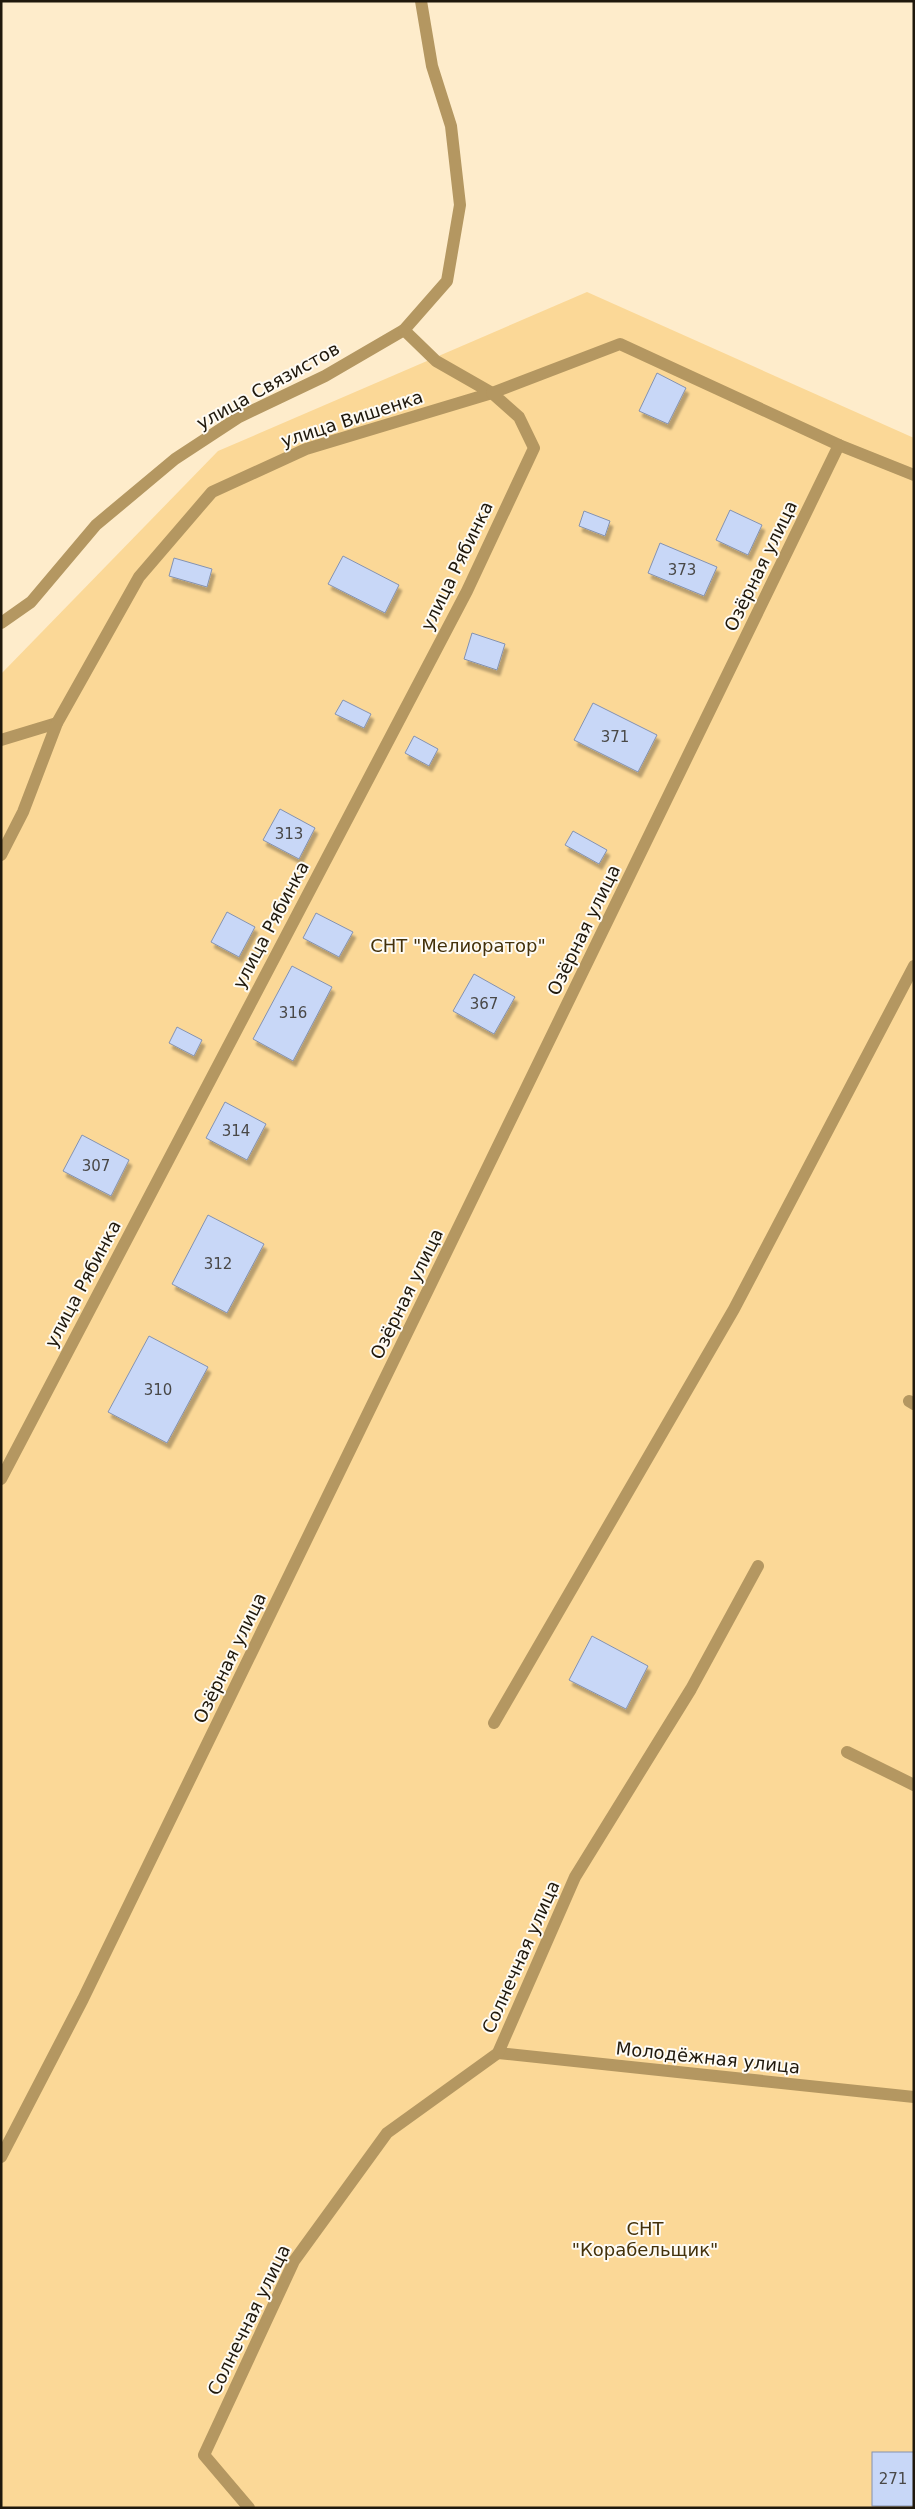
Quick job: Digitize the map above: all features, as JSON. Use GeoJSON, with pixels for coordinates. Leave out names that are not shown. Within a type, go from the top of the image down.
{"type":"FeatureCollection","features":[{"type":"Feature","properties":{"kind":"street","name":"улица Связистов"},"geometry":{"type":"LineString","coordinates":[[1,623],[31,602],[96,525],[175,459],[239,417],[325,376],[404,330],[447,281],[460,205],[451,126],[432,66],[421,1]]}},
{"type":"Feature","properties":{"kind":"street"},"geometry":{"type":"LineString","coordinates":[[404,330],[436,361],[492,393]]}},
{"type":"Feature","properties":{"kind":"street","name":"улица Вишенка"},"geometry":{"type":"LineString","coordinates":[[1,855],[23,812],[57,723],[139,577],[212,492],[306,449],[492,393],[620,344],[839,445],[914,475]]}},
{"type":"Feature","properties":{"kind":"street","name":"улица Рябинка"},"geometry":{"type":"LineString","coordinates":[[1,1479],[467,591],[534,448],[519,417],[492,393]]}},
{"type":"Feature","properties":{"kind":"street","name":"Озёрная улица"},"geometry":{"type":"LineString","coordinates":[[1,2157],[83,1999],[839,445]]}},
{"type":"Feature","properties":{"kind":"street"},"geometry":{"type":"LineString","coordinates":[[1,740],[57,723]]}},
{"type":"Feature","properties":{"kind":"street"},"geometry":{"type":"LineString","coordinates":[[494,1723],[734,1309],[914,966]]}},
{"type":"Feature","properties":{"kind":"street","name":"Солнечная улица"},"geometry":{"type":"LineString","coordinates":[[249,2508],[204,2455],[294,2261],[387,2133],[498,2053],[575,1877],[691,1689],[758,1566]]}},
{"type":"Feature","properties":{"kind":"street"},"geometry":{"type":"LineString","coordinates":[[847,1752],[914,1785]]}},
{"type":"Feature","properties":{"kind":"street","name":"Молодёжная улица"},"geometry":{"type":"LineString","coordinates":[[498,2053],[914,2097]]}},
{"type":"Feature","properties":{"kind":"green space","name":"СНТ \"Мелиоратор\""},"geometry":{"type":"Polygon","coordinates":[[[587,292],[914,438],[914,2508],[1,2508],[1,674],[218,451],[587,292]]]}},
{"type":"Feature","properties":{"kind":"building"},"geometry":{"type":"Polygon","coordinates":[[[657,373],[686,388],[668,424],[639,411],[657,373]]]}},
{"type":"Feature","properties":{"kind":"building"},"geometry":{"type":"Polygon","coordinates":[[[730,510],[762,525],[748,555],[716,540],[730,510]]]}},
{"type":"Feature","properties":{"kind":"building"},"geometry":{"type":"Polygon","coordinates":[[[584,511],[610,521],[605,536],[579,526],[584,511]]]}},
{"type":"Feature","properties":{"kind":"building"},"geometry":{"type":"Polygon","coordinates":[[[660,543],[717,567],[704,596],[648,573],[660,543]]]}},
{"type":"Feature","properties":{"kind":"building"},"geometry":{"type":"Polygon","coordinates":[[[343,556],[399,585],[385,613],[328,584],[343,556]]]}},
{"type":"Feature","properties":{"kind":"building"},"geometry":{"type":"Polygon","coordinates":[[[174,558],[212,569],[207,587],[169,576],[174,558]]]}},
{"type":"Feature","properties":{"kind":"building"},"geometry":{"type":"Polygon","coordinates":[[[472,633],[505,644],[497,670],[464,659],[472,633]]]}},
{"type":"Feature","properties":{"kind":"building"},"geometry":{"type":"Polygon","coordinates":[[[343,700],[371,714],[364,728],[335,714],[343,700]]]}},
{"type":"Feature","properties":{"kind":"building"},"geometry":{"type":"Polygon","coordinates":[[[593,703],[657,735],[638,772],[574,740],[593,703]]]}},
{"type":"Feature","properties":{"kind":"building"},"geometry":{"type":"Polygon","coordinates":[[[414,736],[438,749],[429,766],[405,753],[414,736]]]}},
{"type":"Feature","properties":{"kind":"building"},"geometry":{"type":"Polygon","coordinates":[[[280,809],[315,828],[299,859],[263,840],[280,809]]]}},
{"type":"Feature","properties":{"kind":"building"},"geometry":{"type":"Polygon","coordinates":[[[573,831],[607,850],[599,864],[565,845],[573,831]]]}},
{"type":"Feature","properties":{"kind":"building"},"geometry":{"type":"Polygon","coordinates":[[[227,912],[255,927],[239,957],[211,942],[227,912]]]}},
{"type":"Feature","properties":{"kind":"building"},"geometry":{"type":"Polygon","coordinates":[[[316,913],[353,932],[339,957],[303,938],[316,913]]]}},
{"type":"Feature","properties":{"kind":"building"},"geometry":{"type":"Polygon","coordinates":[[[292,966],[332,987],[293,1061],[253,1039],[292,966]]]}},
{"type":"Feature","properties":{"kind":"building"},"geometry":{"type":"Polygon","coordinates":[[[474,974],[515,997],[494,1034],[453,1011],[474,974]]]}},
{"type":"Feature","properties":{"kind":"building"},"geometry":{"type":"Polygon","coordinates":[[[177,1027],[202,1040],[194,1056],[169,1043],[177,1027]]]}},
{"type":"Feature","properties":{"kind":"building"},"geometry":{"type":"Polygon","coordinates":[[[225,1102],[266,1124],[247,1160],[206,1138],[225,1102]]]}},
{"type":"Feature","properties":{"kind":"building"},"geometry":{"type":"Polygon","coordinates":[[[82,1135],[129,1160],[111,1196],[63,1171],[82,1135]]]}},
{"type":"Feature","properties":{"kind":"building"},"geometry":{"type":"Polygon","coordinates":[[[208,1215],[264,1244],[227,1313],[172,1284],[208,1215]]]}},
{"type":"Feature","properties":{"kind":"building"},"geometry":{"type":"Polygon","coordinates":[[[149,1336],[208,1367],[167,1443],[108,1412],[149,1336]]]}},
{"type":"Feature","properties":{"kind":"building"},"geometry":{"type":"Polygon","coordinates":[[[592,1636],[648,1666],[626,1709],[569,1680],[592,1636]]]}},
{"type":"Feature","properties":{"kind":"building"},"geometry":{"type":"Polygon","coordinates":[[[872,2452],[914,2452],[914,2506],[872,2506],[872,2452]]]}},
{"type":"Feature","properties":{"kind":"park label","name":"СНТ \"Корабельщик\""},"geometry":{"type":"Point","coordinates":[645,2239]}}]}
